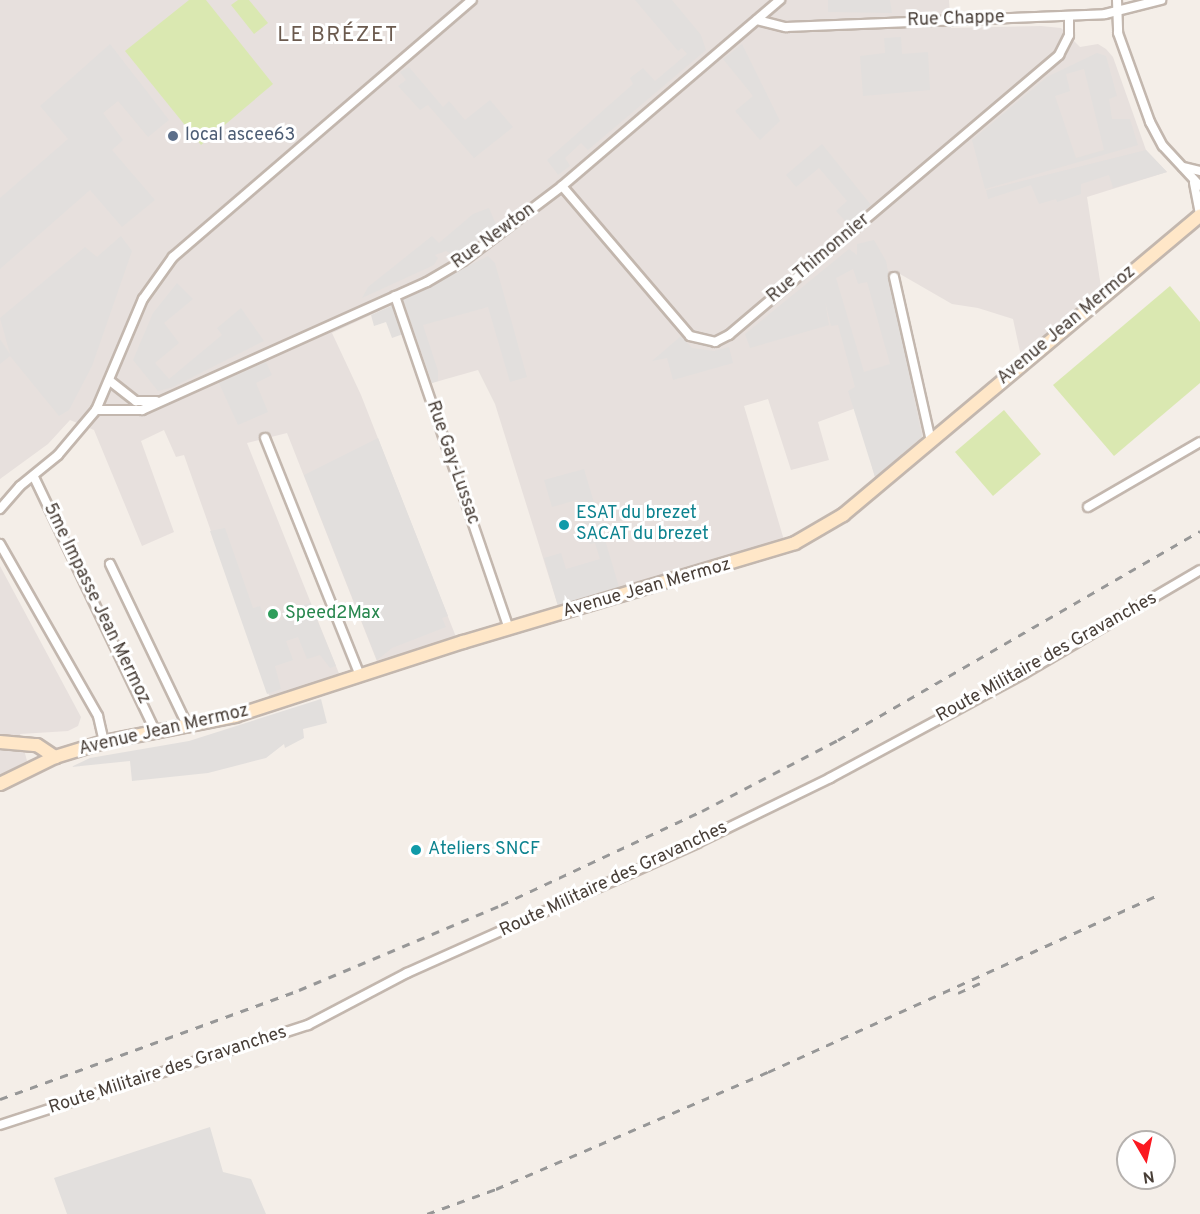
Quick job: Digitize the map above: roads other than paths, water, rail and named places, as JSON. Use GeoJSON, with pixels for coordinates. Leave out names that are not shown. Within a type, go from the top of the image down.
{"type":"FeatureCollection","features":[{"type":"Feature","properties":{"kind":"main road","name":"Avenue Jean Mermoz"},"geometry":{"type":"LineString","coordinates":[[0,784],[55,757],[104,742],[235,716],[509,629],[795,543],[843,515],[1200,215]]}},
{"type":"Feature","properties":{"kind":"main road"},"geometry":{"type":"LineString","coordinates":[[0,742],[37,745],[55,757]]}},
{"type":"Feature","properties":{"kind":"street"},"geometry":{"type":"LineString","coordinates":[[0,509],[10,496],[58,455],[96,410],[143,299],[173,257],[472,0]]}},
{"type":"Feature","properties":{"kind":"street","name":"Rue Newton"},"geometry":{"type":"LineString","coordinates":[[96,410],[135,412],[396,296],[464,261],[562,186],[780,0]]}},
{"type":"Feature","properties":{"kind":"street"},"geometry":{"type":"LineString","coordinates":[[1117,0],[1118,33],[1150,122],[1163,146],[1197,184],[1200,215]]}},
{"type":"Feature","properties":{"kind":"street","name":"Rue Chappe"},"geometry":{"type":"LineString","coordinates":[[757,20],[786,27],[1069,16],[1116,11],[1155,1]]}},
{"type":"Feature","properties":{"kind":"street","name":"Rue Thimonnier"},"geometry":{"type":"LineString","coordinates":[[562,186],[690,336],[715,342],[729,335],[1059,55],[1069,35],[1069,16]]}},
{"type":"Feature","properties":{"kind":"street"},"geometry":{"type":"LineString","coordinates":[[1183,167],[1200,171]]}},
{"type":"Feature","properties":{"kind":"street"},"geometry":{"type":"LineString","coordinates":[[894,277],[931,441]]}},
{"type":"Feature","properties":{"kind":"street","name":"Rue Gay-Lussac"},"geometry":{"type":"LineString","coordinates":[[396,296],[509,629]]}},
{"type":"Feature","properties":{"kind":"street","name":"Rue Newton"},"geometry":{"type":"LineString","coordinates":[[110,381],[136,401],[162,401]]}},
{"type":"Feature","properties":{"kind":"street"},"geometry":{"type":"LineString","coordinates":[[265,438],[360,676]]}},
{"type":"Feature","properties":{"kind":"street"},"geometry":{"type":"LineString","coordinates":[[1088,507],[1200,442]]}},
{"type":"Feature","properties":{"kind":"street","name":"5me Impasse Jean Mermoz"},"geometry":{"type":"LineString","coordinates":[[34,477],[156,733]]}},
{"type":"Feature","properties":{"kind":"street"},"geometry":{"type":"LineString","coordinates":[[0,500],[10,496]]}},
{"type":"Feature","properties":{"kind":"street"},"geometry":{"type":"LineString","coordinates":[[0,544],[98,716],[104,742]]}},
{"type":"Feature","properties":{"kind":"street"},"geometry":{"type":"LineString","coordinates":[[110,564],[188,727]]}},
{"type":"Feature","properties":{"kind":"street","name":"Route Militaire des Gravanches"},"geometry":{"type":"LineString","coordinates":[[0,1125],[308,1025],[407,974],[687,848],[830,778],[1023,674],[1200,570]]}},
{"type":"Feature","properties":{"kind":"railway"},"geometry":{"type":"LineString","coordinates":[[0,1099],[299,990],[501,905],[702,811],[838,740],[1200,531]]}},
{"type":"Feature","properties":{"kind":"railway"},"geometry":{"type":"LineString","coordinates":[[427,1214],[496,1189],[768,1072],[1158,895]]}},
{"type":"Feature","properties":{"kind":"railway"},"geometry":{"type":"LineString","coordinates":[[958,993],[980,983]]}},
{"type":"Feature","properties":{"kind":"place","name":"local ascee63"},"geometry":{"type":"Point","coordinates":[173,136]}},
{"type":"Feature","properties":{"kind":"place","name":"ESAT du brezet SACAT du brezet"},"geometry":{"type":"Point","coordinates":[564,525]}},
{"type":"Feature","properties":{"kind":"place","name":"Speed2Max"},"geometry":{"type":"Point","coordinates":[273,614]}},
{"type":"Feature","properties":{"kind":"place","name":"Ateliers SNCF"},"geometry":{"type":"Point","coordinates":[416,850]}},
{"type":"Feature","properties":{"kind":"district","name":"LE BRÉZET"},"geometry":{"type":"Point","coordinates":[338,36]}}]}
